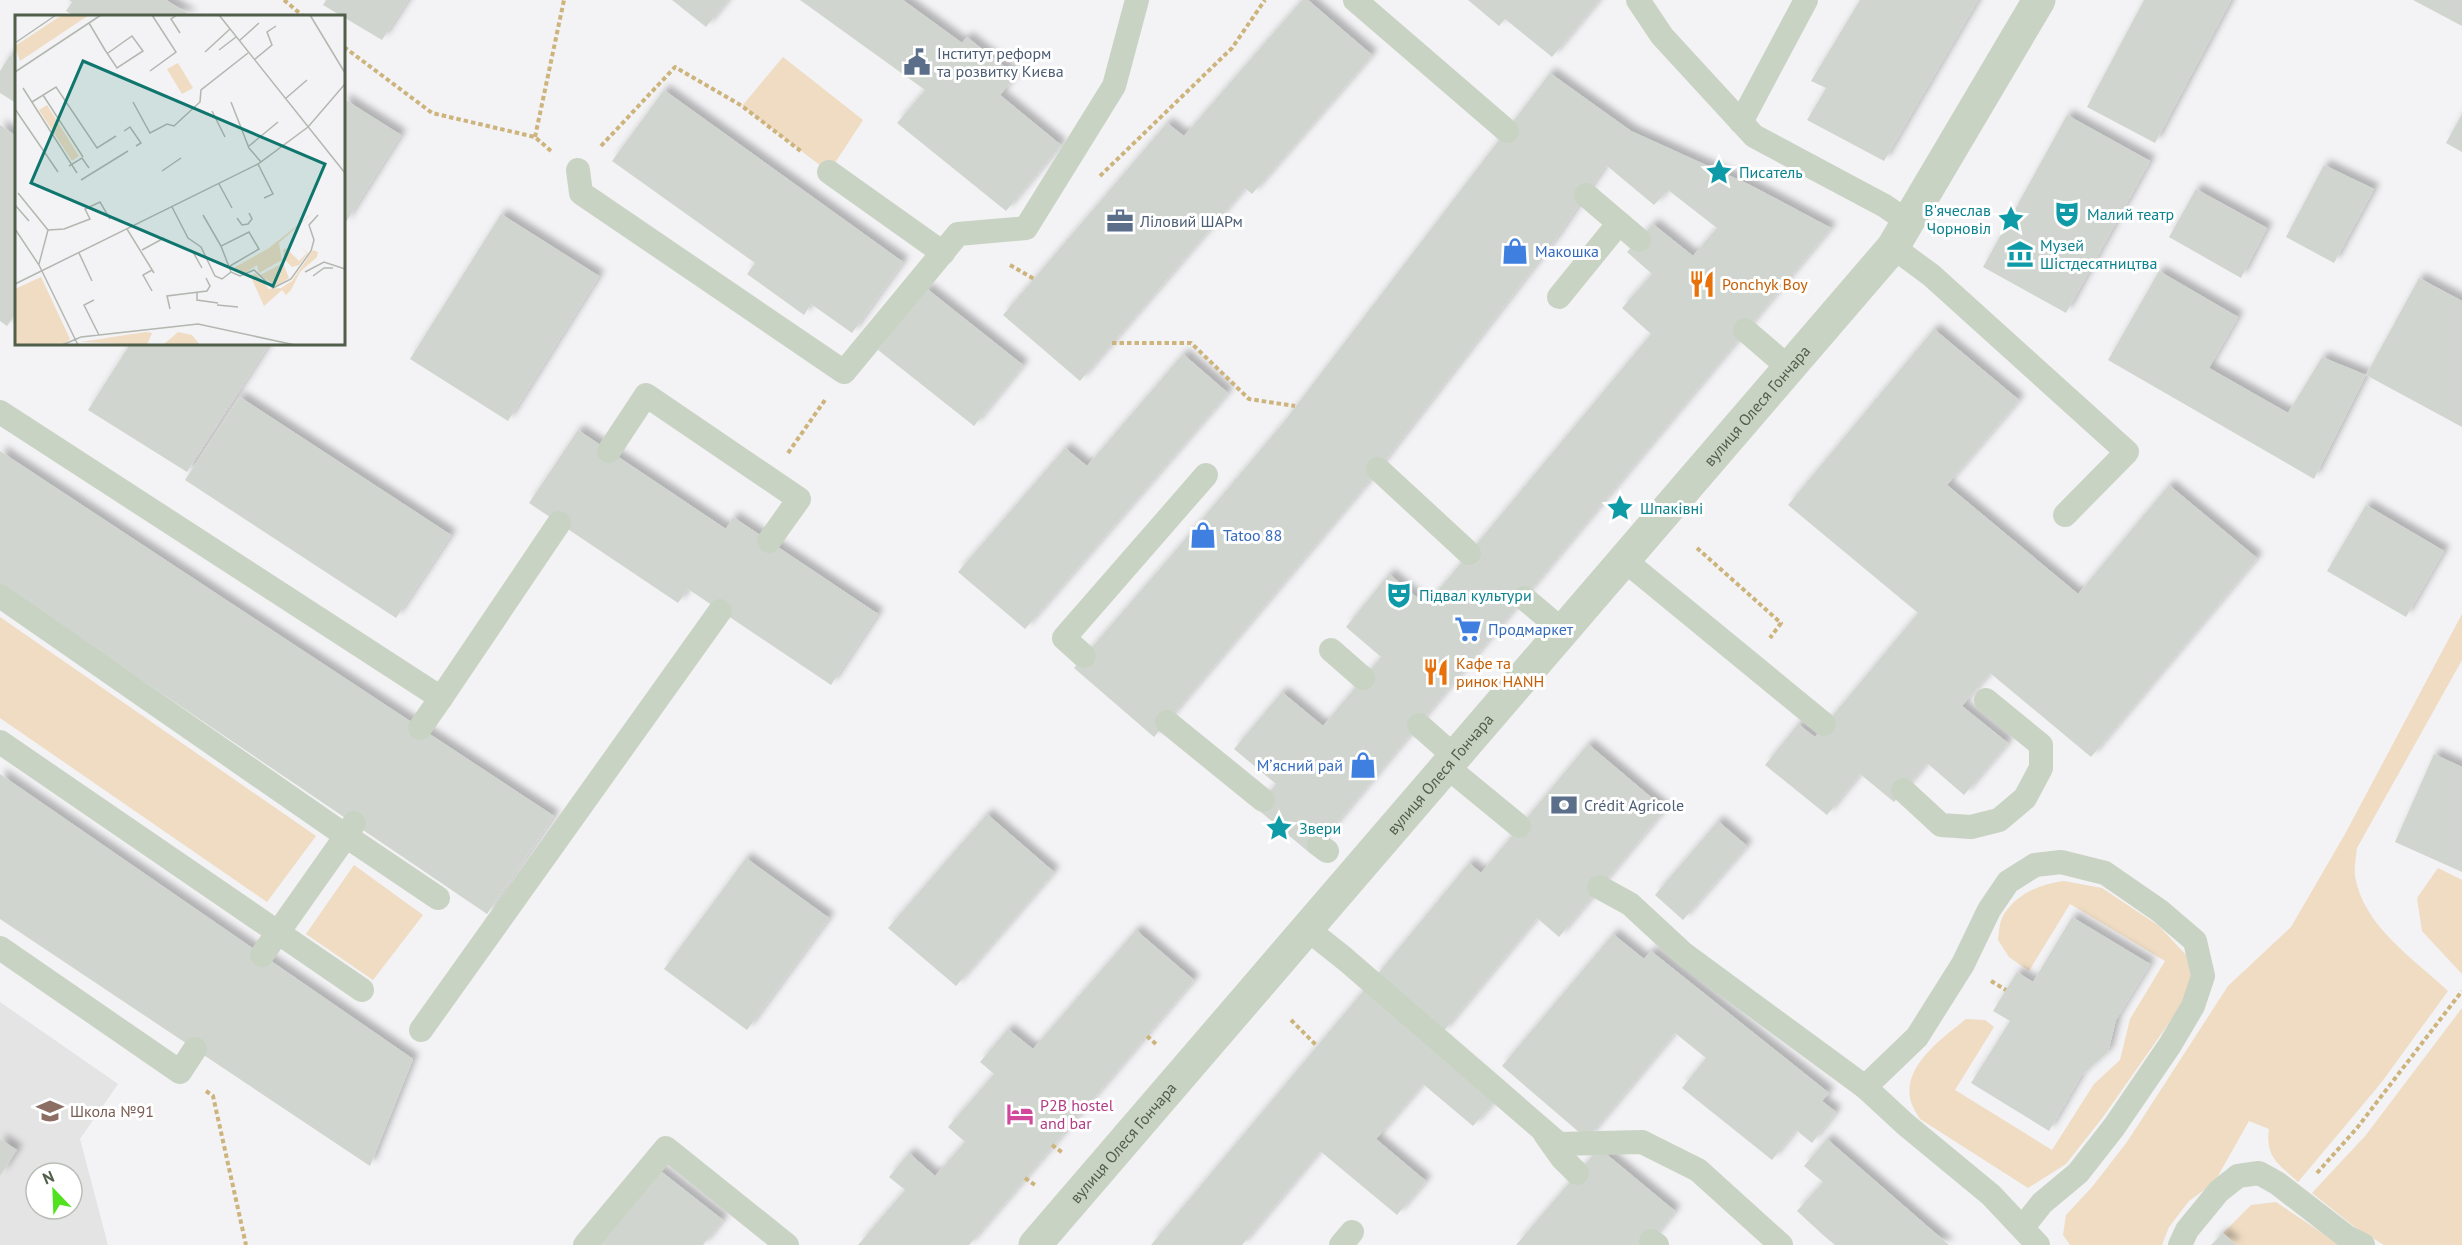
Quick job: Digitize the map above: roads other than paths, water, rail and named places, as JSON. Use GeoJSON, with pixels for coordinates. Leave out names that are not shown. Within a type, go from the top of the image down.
{"type":"FeatureCollection","features":[{"type":"Feature","properties":{"kind":"street","name":"вулиця Олеся Гончара"},"geometry":{"type":"LineString","coordinates":[[1035,1245],[1901,235],[2039,0]]}},
{"type":"Feature","properties":{"kind":"lane"},"geometry":{"type":"LineString","coordinates":[[578,170],[581,193],[844,372],[958,234],[1026,228],[1114,86],[1137,0]]}},
{"type":"Feature","properties":{"kind":"lane"},"geometry":{"type":"LineString","coordinates":[[1355,0],[1507,130]]}},
{"type":"Feature","properties":{"kind":"lane"},"geometry":{"type":"LineString","coordinates":[[1638,0],[1662,36],[1754,136],[1886,206],[1901,235],[1931,275],[2127,452],[2065,515]]}},
{"type":"Feature","properties":{"kind":"lane"},"geometry":{"type":"LineString","coordinates":[[1741,122],[1806,0]]}},
{"type":"Feature","properties":{"kind":"lane"},"geometry":{"type":"LineString","coordinates":[[829,172],[943,253]]}},
{"type":"Feature","properties":{"kind":"lane"},"geometry":{"type":"LineString","coordinates":[[1586,195],[1639,240]]}},
{"type":"Feature","properties":{"kind":"lane"},"geometry":{"type":"LineString","coordinates":[[1558,297],[1619,224]]}},
{"type":"Feature","properties":{"kind":"lane"},"geometry":{"type":"LineString","coordinates":[[1745,330],[1788,367]]}},
{"type":"Feature","properties":{"kind":"lane"},"geometry":{"type":"LineString","coordinates":[[609,451],[646,395],[799,499],[769,541]]}},
{"type":"Feature","properties":{"kind":"lane"},"geometry":{"type":"LineString","coordinates":[[0,412],[441,698]]}},
{"type":"Feature","properties":{"kind":"lane"},"geometry":{"type":"LineString","coordinates":[[1378,469],[1469,553]]}},
{"type":"Feature","properties":{"kind":"lane"},"geometry":{"type":"LineString","coordinates":[[1084,656],[1064,638],[1206,475]]}},
{"type":"Feature","properties":{"kind":"lane"},"geometry":{"type":"LineString","coordinates":[[420,728],[559,523]]}},
{"type":"Feature","properties":{"kind":"lane"},"geometry":{"type":"LineString","coordinates":[[1623,559],[1824,724]]}},
{"type":"Feature","properties":{"kind":"lane"},"geometry":{"type":"LineString","coordinates":[[0,596],[350,830],[438,898]]}},
{"type":"Feature","properties":{"kind":"lane"},"geometry":{"type":"LineString","coordinates":[[1524,598],[1563,631]]}},
{"type":"Feature","properties":{"kind":"lane"},"geometry":{"type":"LineString","coordinates":[[422,1030],[720,611]]}},
{"type":"Feature","properties":{"kind":"lane"},"geometry":{"type":"LineString","coordinates":[[1331,650],[1363,678]]}},
{"type":"Feature","properties":{"kind":"lane"},"geometry":{"type":"LineString","coordinates":[[1902,790],[1941,825],[1971,828],[1999,820],[2025,798],[2041,768],[2041,745],[1986,700]]}},
{"type":"Feature","properties":{"kind":"lane"},"geometry":{"type":"LineString","coordinates":[[1167,722],[1263,800]]}},
{"type":"Feature","properties":{"kind":"lane"},"geometry":{"type":"LineString","coordinates":[[1419,725],[1450,761],[1519,826]]}},
{"type":"Feature","properties":{"kind":"lane"},"geometry":{"type":"LineString","coordinates":[[0,742],[362,990]]}},
{"type":"Feature","properties":{"kind":"lane"},"geometry":{"type":"LineString","coordinates":[[262,955],[350,830]]}},
{"type":"Feature","properties":{"kind":"lane"},"geometry":{"type":"LineString","coordinates":[[1865,1087],[1917,1037],[1963,964],[1989,910],[2008,882],[2035,865],[2061,862],[2105,873],[2160,910],[2195,941],[2204,976],[2193,1006],[2170,1045],[2114,1127],[2078,1173],[2042,1203],[2022,1227]]}},
{"type":"Feature","properties":{"kind":"lane"},"geometry":{"type":"LineString","coordinates":[[1599,887],[1630,904],[1684,954],[1865,1087],[1905,1124],[1991,1195],[2038,1245]]}},
{"type":"Feature","properties":{"kind":"lane"},"geometry":{"type":"LineString","coordinates":[[1306,928],[1559,1144],[1642,1142],[1698,1170],[1781,1245]]}},
{"type":"Feature","properties":{"kind":"lane"},"geometry":{"type":"LineString","coordinates":[[0,948],[180,1072],[195,1049]]}},
{"type":"Feature","properties":{"kind":"lane"},"geometry":{"type":"LineString","coordinates":[[1540,1127],[1562,1158],[1577,1173]]}},
{"type":"Feature","properties":{"kind":"lane"},"geometry":{"type":"LineString","coordinates":[[585,1245],[666,1148],[787,1245]]}},
{"type":"Feature","properties":{"kind":"lane"},"geometry":{"type":"LineString","coordinates":[[2180,1245],[2187,1230],[2219,1191],[2238,1176],[2259,1173],[2277,1183],[2347,1237],[2362,1245]]}},
{"type":"Feature","properties":{"kind":"place","name":"Інститут реформ та розвитку Києва"},"geometry":{"type":"Point","coordinates":[917,62]}},
{"type":"Feature","properties":{"kind":"place","name":"Писатель"},"geometry":{"type":"Point","coordinates":[1719,172]}},
{"type":"Feature","properties":{"kind":"place","name":"Малий театр"},"geometry":{"type":"Point","coordinates":[2067,214]}},
{"type":"Feature","properties":{"kind":"place","name":"В'ячеслав Чорновіл"},"geometry":{"type":"Point","coordinates":[2011,219]}},
{"type":"Feature","properties":{"kind":"place","name":"Ліловий ШАРм"},"geometry":{"type":"Point","coordinates":[1120,221]}},
{"type":"Feature","properties":{"kind":"place","name":"Макошка"},"geometry":{"type":"Point","coordinates":[1515,251]}},
{"type":"Feature","properties":{"kind":"place","name":"Музей Шістдесятництва"},"geometry":{"type":"Point","coordinates":[2020,254]}},
{"type":"Feature","properties":{"kind":"place","name":"Ponchyk Boy"},"geometry":{"type":"Point","coordinates":[1702,284]}},
{"type":"Feature","properties":{"kind":"place","name":"Шпаківні"},"geometry":{"type":"Point","coordinates":[1620,508]}},
{"type":"Feature","properties":{"kind":"place","name":"Tatoo 88"},"geometry":{"type":"Point","coordinates":[1203,535]}},
{"type":"Feature","properties":{"kind":"place","name":"Підвал культури"},"geometry":{"type":"Point","coordinates":[1399,595]}},
{"type":"Feature","properties":{"kind":"place","name":"Продмаркет"},"geometry":{"type":"Point","coordinates":[1468,629]}},
{"type":"Feature","properties":{"kind":"place","name":"Кафе та ринок HANH"},"geometry":{"type":"Point","coordinates":[1436,672]}},
{"type":"Feature","properties":{"kind":"place","name":"Мʼясний рай"},"geometry":{"type":"Point","coordinates":[1363,765]}},
{"type":"Feature","properties":{"kind":"place","name":"Crédit Agricole"},"geometry":{"type":"Point","coordinates":[1564,805]}},
{"type":"Feature","properties":{"kind":"place","name":"Звери"},"geometry":{"type":"Point","coordinates":[1279,828]}},
{"type":"Feature","properties":{"kind":"place","name":"Школа №91"},"geometry":{"type":"Point","coordinates":[50,1111]}},
{"type":"Feature","properties":{"kind":"place","name":"P2B hostel and bar"},"geometry":{"type":"Point","coordinates":[1020,1114]}}]}
